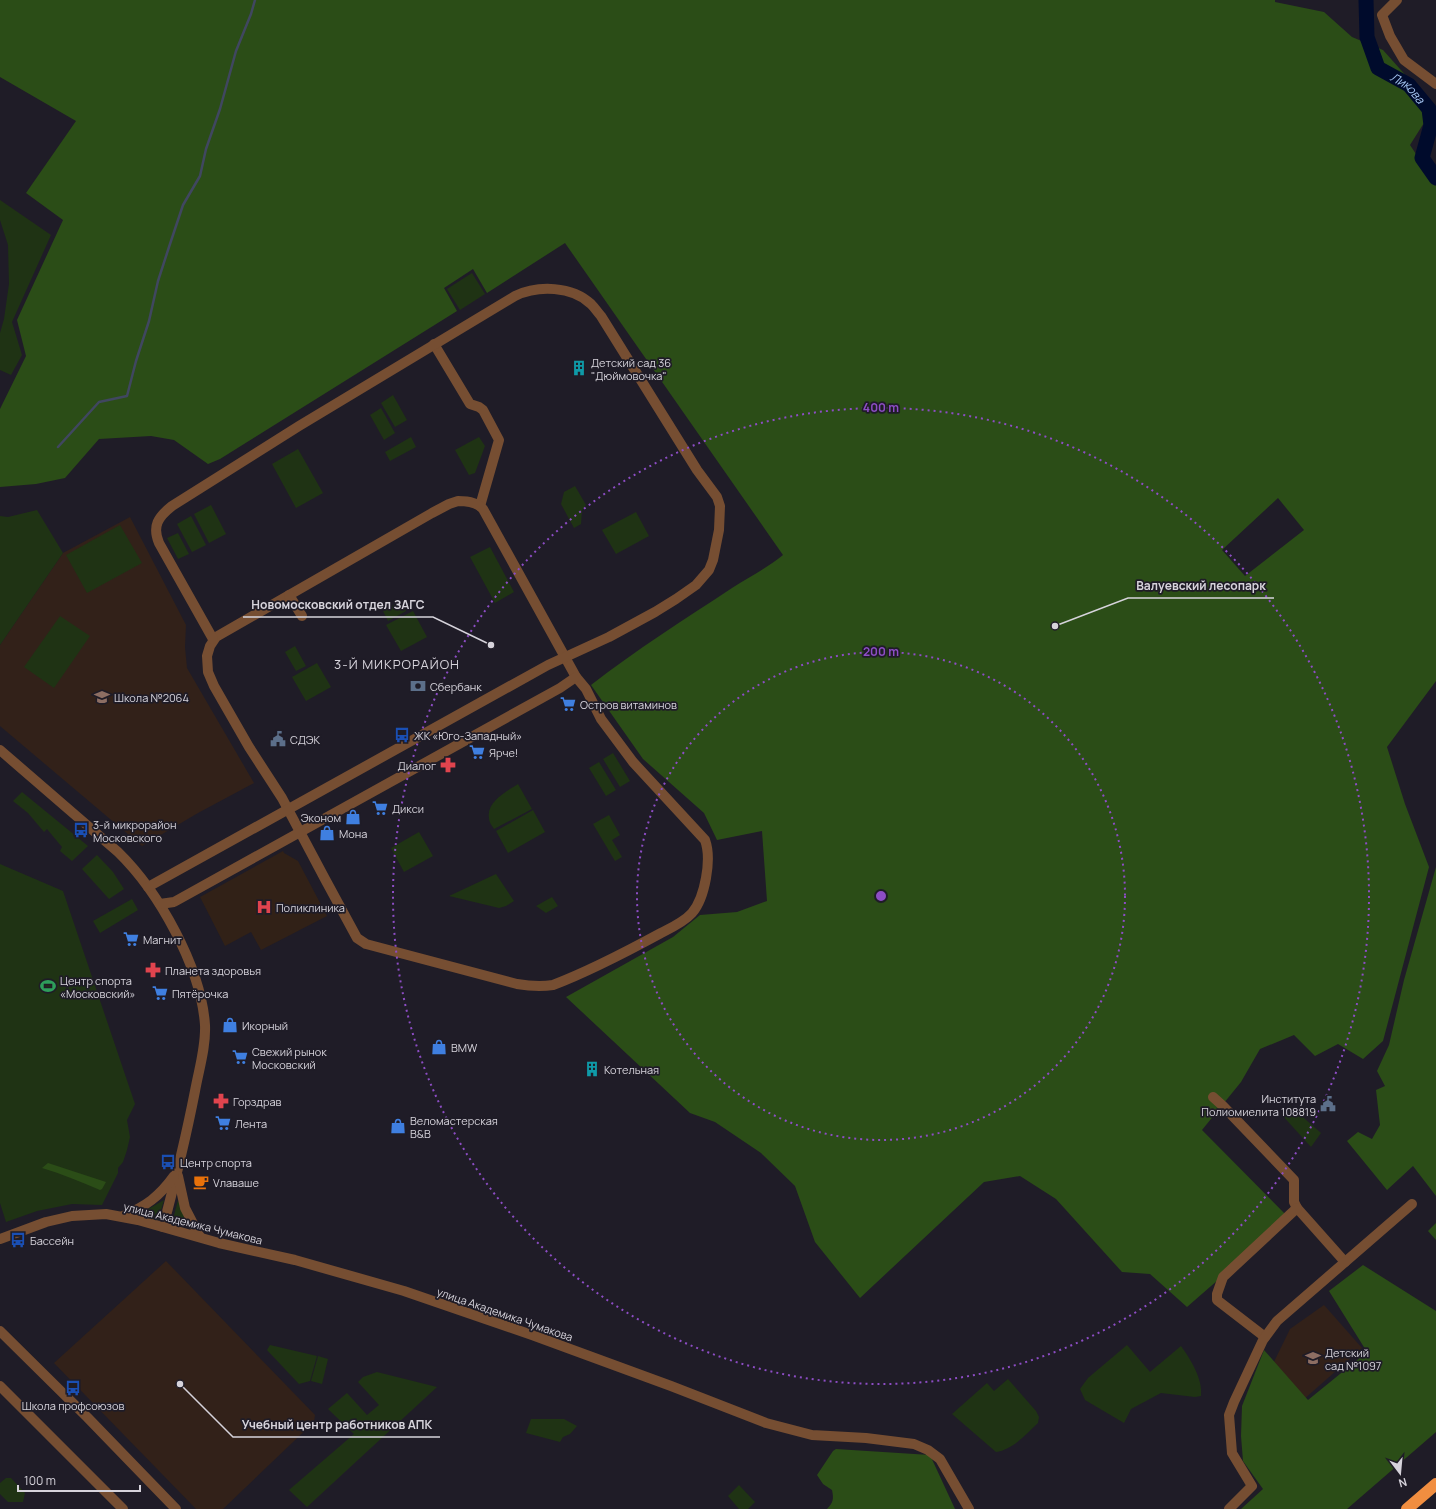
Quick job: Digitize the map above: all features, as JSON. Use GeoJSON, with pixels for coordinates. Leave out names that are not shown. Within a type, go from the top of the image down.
{"type":"FeatureCollection","features":[{"type":"Feature","properties":{"kind":"highway"},"geometry":{"type":"LineString","coordinates":[[1406,1509],[1436,1484]]}},
{"type":"Feature","properties":{"kind":"street"},"geometry":{"type":"LineString","coordinates":[[1397,0],[1382,15],[1390,36],[1404,60],[1436,84]]}},
{"type":"Feature","properties":{"kind":"street"},"geometry":{"type":"LineString","coordinates":[[148,887],[548,665],[637,622],[676,599],[696,585],[709,570],[719,545],[720,506],[717,497],[697,470],[601,316],[591,304],[570,293],[558,289],[536,289],[515,296],[434,344],[208,482],[167,510],[160,518],[155,528],[155,534],[213,639]]}},
{"type":"Feature","properties":{"kind":"street"},"geometry":{"type":"LineString","coordinates":[[434,344],[470,404],[483,410],[499,440],[480,506]]}},
{"type":"Feature","properties":{"kind":"street"},"geometry":{"type":"LineString","coordinates":[[458,501],[466,501],[480,506],[491,522],[576,677],[586,689],[601,719],[633,762],[705,840],[709,853],[703,892],[693,912],[674,926],[553,985],[537,986],[517,984],[366,944],[358,938],[282,798],[249,747],[211,681],[208,672],[207,656],[213,639],[219,634],[449,504],[458,501]]}},
{"type":"Feature","properties":{"kind":"street"},"geometry":{"type":"LineString","coordinates":[[289,595],[302,616]]}},
{"type":"Feature","properties":{"kind":"street"},"geometry":{"type":"LineString","coordinates":[[160,904],[174,902],[560,688],[576,677]]}},
{"type":"Feature","properties":{"kind":"street"},"geometry":{"type":"LineString","coordinates":[[0,750],[130,863],[160,904],[183,949],[194,975],[201,997],[205,1025],[205,1044],[178,1172],[163,1227]]}},
{"type":"Feature","properties":{"kind":"street"},"geometry":{"type":"LineString","coordinates":[[1213,1097],[1224,1106],[1294,1180],[1294,1202],[1297,1208],[1345,1262]]}},
{"type":"Feature","properties":{"kind":"street"},"geometry":{"type":"LineString","coordinates":[[123,1216],[148,1204],[160,1195],[178,1172]]}},
{"type":"Feature","properties":{"kind":"street"},"geometry":{"type":"LineString","coordinates":[[178,1172],[185,1208],[200,1237]]}},
{"type":"Feature","properties":{"kind":"street"},"geometry":{"type":"LineString","coordinates":[[1229,1509],[1252,1486],[1232,1452],[1229,1415],[1265,1337],[1277,1321],[1412,1204]]}},
{"type":"Feature","properties":{"kind":"street"},"geometry":{"type":"LineString","coordinates":[[1265,1337],[1217,1300],[1217,1294],[1224,1277],[1297,1208]]}},
{"type":"Feature","properties":{"kind":"street","name":"улица Академика Чумакова"},"geometry":{"type":"LineString","coordinates":[[0,1239],[46,1222],[72,1216],[106,1214],[123,1216],[234,1247],[295,1260],[427,1299],[532,1334],[766,1423],[812,1435],[866,1438],[914,1444],[928,1450],[940,1459],[969,1509]]}},
{"type":"Feature","properties":{"kind":"street"},"geometry":{"type":"LineString","coordinates":[[0,1331],[87,1417],[176,1509]]}},
{"type":"Feature","properties":{"kind":"street"},"geometry":{"type":"LineString","coordinates":[[0,1386],[116,1507]]}},
{"type":"Feature","properties":{"kind":"shaded area","name":"Школа №2064"},"geometry":{"type":"Polygon","coordinates":[[[130,517],[186,625],[185,647],[187,668],[254,783],[198,813],[142,846],[0,726],[0,645],[63,553],[130,517]]]}},
{"type":"Feature","properties":{"kind":"shaded area","name":"Поликлиника"},"geometry":{"type":"Polygon","coordinates":[[[283,851],[298,861],[327,916],[261,950],[251,932],[225,946],[200,897],[283,851]]]}},
{"type":"Feature","properties":{"kind":"shaded area"},"geometry":{"type":"Polygon","coordinates":[[[166,1261],[315,1415],[314,1422],[223,1509],[196,1509],[54,1363],[166,1261]]]}},
{"type":"Feature","properties":{"kind":"shaded area","name":"Детский сад №1097"},"geometry":{"type":"Polygon","coordinates":[[[1324,1305],[1362,1348],[1303,1400],[1271,1368],[1290,1329],[1324,1305]]]}},
{"type":"Feature","properties":{"kind":"green space"},"geometry":{"type":"Polygon","coordinates":[[[0,0],[1275,0],[1275,2],[1324,12],[1352,37],[1383,50],[1434,107],[1410,145],[1436,184],[1436,681],[1387,747],[1405,804],[1429,867],[1383,1041],[1363,1059],[1338,1044],[1315,1056],[1294,1035],[1260,1049],[1241,1082],[1202,1130],[1289,1218],[1187,1307],[1150,1274],[1122,1272],[1056,1199],[1020,1176],[984,1182],[860,1298],[815,1242],[795,1186],[761,1153],[715,1122],[690,1113],[566,997],[673,937],[700,915],[737,912],[767,901],[762,831],[717,840],[704,813],[643,759],[591,685],[625,659],[783,555],[565,243],[487,293],[473,269],[444,288],[457,311],[220,459],[208,464],[174,440],[151,436],[99,439],[65,478],[36,484],[0,487],[0,409],[26,356],[17,320],[63,220],[26,193],[76,121],[0,77],[0,0]],[[1278,498],[1222,550],[1245,576],[1304,530],[1278,498]]]}},
{"type":"Feature","properties":{"kind":"green space"},"geometry":{"type":"Polygon","coordinates":[[[0,200],[51,235],[12,322],[22,355],[11,375],[0,370],[0,333],[4,319],[9,284],[8,245],[0,220],[0,200]]]}},
{"type":"Feature","properties":{"kind":"green space"},"geometry":{"type":"Polygon","coordinates":[[[472,273],[485,294],[460,310],[447,289],[472,273]]]}},
{"type":"Feature","properties":{"kind":"green space"},"geometry":{"type":"Polygon","coordinates":[[[393,395],[407,420],[395,427],[381,403],[393,395]]]}},
{"type":"Feature","properties":{"kind":"green space"},"geometry":{"type":"Polygon","coordinates":[[[381,408],[395,433],[384,440],[370,415],[381,408]]]}},
{"type":"Feature","properties":{"kind":"green space"},"geometry":{"type":"Polygon","coordinates":[[[411,437],[416,447],[390,461],[385,452],[411,437]]]}},
{"type":"Feature","properties":{"kind":"green space"},"geometry":{"type":"Polygon","coordinates":[[[479,437],[485,446],[475,473],[469,475],[455,450],[479,437]]]}},
{"type":"Feature","properties":{"kind":"green space"},"geometry":{"type":"Polygon","coordinates":[[[298,449],[323,493],[296,508],[272,464],[298,449]]]}},
{"type":"Feature","properties":{"kind":"green space"},"geometry":{"type":"Polygon","coordinates":[[[575,486],[586,505],[582,510],[581,524],[574,528],[561,504],[564,492],[575,486]]]}},
{"type":"Feature","properties":{"kind":"green space"},"geometry":{"type":"Polygon","coordinates":[[[211,505],[226,534],[209,543],[194,514],[211,505]]]}},
{"type":"Feature","properties":{"kind":"green space"},"geometry":{"type":"Polygon","coordinates":[[[37,510],[63,553],[0,645],[0,516],[8,517],[37,510]]]}},
{"type":"Feature","properties":{"kind":"green space"},"geometry":{"type":"Polygon","coordinates":[[[636,512],[649,536],[616,554],[602,530],[636,512]]]}},
{"type":"Feature","properties":{"kind":"green space"},"geometry":{"type":"Polygon","coordinates":[[[191,516],[206,545],[192,552],[177,524],[191,516]]]}},
{"type":"Feature","properties":{"kind":"green space"},"geometry":{"type":"Polygon","coordinates":[[[120,525],[142,563],[87,593],[66,555],[120,525]]]}},
{"type":"Feature","properties":{"kind":"green space"},"geometry":{"type":"Polygon","coordinates":[[[178,533],[189,554],[178,559],[167,538],[178,533]]]}},
{"type":"Feature","properties":{"kind":"green space"},"geometry":{"type":"Polygon","coordinates":[[[490,547],[514,592],[495,603],[470,557],[490,547]]]}},
{"type":"Feature","properties":{"kind":"green space"},"geometry":{"type":"Polygon","coordinates":[[[401,601],[406,611],[388,621],[383,611],[401,601]]]}},
{"type":"Feature","properties":{"kind":"green space"},"geometry":{"type":"Polygon","coordinates":[[[413,611],[427,637],[401,651],[386,625],[413,611]]]}},
{"type":"Feature","properties":{"kind":"green space"},"geometry":{"type":"Polygon","coordinates":[[[60,616],[90,636],[54,688],[24,667],[60,616]]]}},
{"type":"Feature","properties":{"kind":"green space"},"geometry":{"type":"Polygon","coordinates":[[[295,646],[306,666],[296,671],[285,652],[295,646]]]}},
{"type":"Feature","properties":{"kind":"green space"},"geometry":{"type":"Polygon","coordinates":[[[317,663],[331,687],[306,701],[292,677],[317,663]]]}},
{"type":"Feature","properties":{"kind":"green space"},"geometry":{"type":"Polygon","coordinates":[[[613,753],[630,781],[620,787],[603,759],[613,753]]]}},
{"type":"Feature","properties":{"kind":"green space"},"geometry":{"type":"Polygon","coordinates":[[[599,762],[616,790],[606,796],[589,768],[599,762]]]}},
{"type":"Feature","properties":{"kind":"green space"},"geometry":{"type":"Polygon","coordinates":[[[518,784],[532,809],[494,829],[489,819],[491,807],[498,798],[518,784]]]}},
{"type":"Feature","properties":{"kind":"green space"},"geometry":{"type":"Polygon","coordinates":[[[22,792],[88,846],[72,861],[60,851],[62,847],[47,829],[44,832],[28,813],[13,801],[22,792]]]}},
{"type":"Feature","properties":{"kind":"green space"},"geometry":{"type":"Polygon","coordinates":[[[533,810],[545,832],[508,853],[496,831],[533,810]]]}},
{"type":"Feature","properties":{"kind":"green space"},"geometry":{"type":"Polygon","coordinates":[[[609,815],[620,835],[612,840],[622,857],[615,861],[593,824],[609,815]]]}},
{"type":"Feature","properties":{"kind":"green space"},"geometry":{"type":"Polygon","coordinates":[[[419,832],[433,856],[404,872],[391,848],[419,832]]]}},
{"type":"Feature","properties":{"kind":"green space"},"geometry":{"type":"Polygon","coordinates":[[[97,855],[113,872],[124,889],[109,899],[82,869],[97,855]]]}},
{"type":"Feature","properties":{"kind":"green space","name":"Центр спорта «Московский»"},"geometry":{"type":"Polygon","coordinates":[[[0,864],[63,891],[135,1104],[127,1120],[130,1137],[127,1150],[123,1162],[118,1168],[118,1173],[102,1205],[72,1204],[37,1211],[6,1222],[0,1203],[0,864]]]}},
{"type":"Feature","properties":{"kind":"green space"},"geometry":{"type":"Polygon","coordinates":[[[1436,867],[1436,1196],[1413,1166],[1387,1190],[1347,1141],[1358,1132],[1372,1139],[1380,1125],[1376,1090],[1385,1086],[1377,1071],[1389,1045],[1404,980],[1436,867]]]}},
{"type":"Feature","properties":{"kind":"green space"},"geometry":{"type":"Polygon","coordinates":[[[496,874],[514,901],[506,906],[499,908],[449,896],[496,874]]]}},
{"type":"Feature","properties":{"kind":"green space"},"geometry":{"type":"Polygon","coordinates":[[[552,897],[558,906],[546,913],[536,906],[552,897]]]}},
{"type":"Feature","properties":{"kind":"green space"},"geometry":{"type":"Polygon","coordinates":[[[132,899],[138,910],[100,933],[93,921],[132,899]]]}},
{"type":"Feature","properties":{"kind":"green space"},"geometry":{"type":"Polygon","coordinates":[[[1290,1106],[1321,1133],[1311,1147],[1282,1115],[1290,1106]]]}},
{"type":"Feature","properties":{"kind":"green space"},"geometry":{"type":"Polygon","coordinates":[[[48,1163],[106,1182],[100,1190],[64,1175],[42,1168],[48,1163]]]}},
{"type":"Feature","properties":{"kind":"green space"},"geometry":{"type":"Polygon","coordinates":[[[164,1200],[158,1220],[138,1215],[164,1200]]]}},
{"type":"Feature","properties":{"kind":"green space"},"geometry":{"type":"Polygon","coordinates":[[[178,1200],[188,1227],[172,1223],[178,1200]]]}},
{"type":"Feature","properties":{"kind":"green space"},"geometry":{"type":"Polygon","coordinates":[[[1436,1223],[1436,1240],[1428,1231],[1436,1223]]]}},
{"type":"Feature","properties":{"kind":"green space"},"geometry":{"type":"Polygon","coordinates":[[[1363,1265],[1436,1311],[1436,1432],[1347,1509],[1241,1509],[1263,1489],[1243,1461],[1241,1436],[1242,1406],[1264,1350],[1308,1400],[1367,1352],[1329,1291],[1363,1265]]]}},
{"type":"Feature","properties":{"kind":"green space"},"geometry":{"type":"Polygon","coordinates":[[[270,1345],[317,1356],[310,1381],[299,1384],[267,1350],[270,1345]]]}},
{"type":"Feature","properties":{"kind":"green space"},"geometry":{"type":"Polygon","coordinates":[[[1127,1345],[1150,1372],[1181,1346],[1198,1376],[1201,1396],[1195,1397],[1161,1393],[1131,1409],[1124,1423],[1085,1400],[1080,1389],[1088,1378],[1127,1345]]]}},
{"type":"Feature","properties":{"kind":"green space"},"geometry":{"type":"Polygon","coordinates":[[[318,1356],[328,1359],[322,1384],[311,1381],[318,1356]]]}},
{"type":"Feature","properties":{"kind":"green space"},"geometry":{"type":"Polygon","coordinates":[[[377,1372],[437,1387],[307,1507],[289,1490],[354,1434],[328,1409],[347,1393],[367,1415],[379,1405],[358,1382],[363,1377],[377,1372]]]}},
{"type":"Feature","properties":{"kind":"green space"},"geometry":{"type":"Polygon","coordinates":[[[1008,1379],[1036,1411],[1039,1417],[1038,1423],[1019,1441],[1002,1451],[996,1452],[952,1414],[987,1383],[994,1391],[1008,1379]]]}},
{"type":"Feature","properties":{"kind":"green space"},"geometry":{"type":"Polygon","coordinates":[[[531,1419],[564,1419],[577,1426],[570,1434],[563,1437],[560,1442],[526,1433],[531,1419]]]}},
{"type":"Feature","properties":{"kind":"green space"},"geometry":{"type":"Polygon","coordinates":[[[836,1449],[930,1455],[955,1509],[827,1509],[831,1505],[833,1496],[832,1490],[823,1484],[817,1475],[833,1451],[836,1449]]]}},
{"type":"Feature","properties":{"kind":"green space"},"geometry":{"type":"Polygon","coordinates":[[[6,1478],[11,1478],[25,1493],[23,1502],[8,1502],[0,1494],[0,1483],[6,1478]]]}},
{"type":"Feature","properties":{"kind":"green space"},"geometry":{"type":"Polygon","coordinates":[[[739,1485],[755,1502],[748,1509],[739,1509],[728,1496],[739,1485]]]}},
{"type":"Feature","properties":{"kind":"waterway"},"geometry":{"type":"LineString","coordinates":[[58,447],[99,402],[127,396],[136,361],[149,321],[158,281],[183,205],[200,176],[206,149],[220,109],[236,51],[255,0]]}},
{"type":"Feature","properties":{"kind":"waterway","name":"Ликова"},"geometry":{"type":"LineString","coordinates":[[1366,0],[1367,37],[1378,68],[1409,85],[1429,109],[1431,125],[1422,158],[1436,178]]}},
{"type":"Feature","properties":{"kind":"place","name":"Детский сад 36 \"Дюймовочка\""},"geometry":{"type":"Point","coordinates":[579,368]}},
{"type":"Feature","properties":{"kind":"place","name":"Валуевский лесопарк"},"geometry":{"type":"Point","coordinates":[1055,626]}},
{"type":"Feature","properties":{"kind":"place","name":"Новомосковский отдел ЗАГС"},"geometry":{"type":"Point","coordinates":[491,645]}},
{"type":"Feature","properties":{"kind":"place","name":"Сбербанк"},"geometry":{"type":"Point","coordinates":[418,686]}},
{"type":"Feature","properties":{"kind":"place","name":"Школа №2064"},"geometry":{"type":"Point","coordinates":[102,697]}},
{"type":"Feature","properties":{"kind":"place","name":"Остров витаминов"},"geometry":{"type":"Point","coordinates":[568,704]}},
{"type":"Feature","properties":{"kind":"place","name":"ЖК «Юго-Западный»"},"geometry":{"type":"Point","coordinates":[402,735]}},
{"type":"Feature","properties":{"kind":"place","name":"СДЭК"},"geometry":{"type":"Point","coordinates":[278,739]}},
{"type":"Feature","properties":{"kind":"place","name":"Ярче!"},"geometry":{"type":"Point","coordinates":[477,752]}},
{"type":"Feature","properties":{"kind":"place","name":"Диалог"},"geometry":{"type":"Point","coordinates":[448,765]}},
{"type":"Feature","properties":{"kind":"place","name":"Дикси"},"geometry":{"type":"Point","coordinates":[380,808]}},
{"type":"Feature","properties":{"kind":"place","name":"Эконом"},"geometry":{"type":"Point","coordinates":[353,817]}},
{"type":"Feature","properties":{"kind":"place","name":"3-й микрорайон Московского"},"geometry":{"type":"Point","coordinates":[81,830]}},
{"type":"Feature","properties":{"kind":"place","name":"Мона"},"geometry":{"type":"Point","coordinates":[327,833]}},
{"type":"Feature","properties":{"kind":"place","name":"Поликлиника"},"geometry":{"type":"Point","coordinates":[264,907]}},
{"type":"Feature","properties":{"kind":"place","name":"Магнит"},"geometry":{"type":"Point","coordinates":[131,939]}},
{"type":"Feature","properties":{"kind":"place","name":"Планета здоровья"},"geometry":{"type":"Point","coordinates":[153,970]}},
{"type":"Feature","properties":{"kind":"place","name":"Центр спорта «Московский»"},"geometry":{"type":"Point","coordinates":[48,986]}},
{"type":"Feature","properties":{"kind":"place","name":"Пятёрочка"},"geometry":{"type":"Point","coordinates":[160,993]}},
{"type":"Feature","properties":{"kind":"place","name":"Икорный"},"geometry":{"type":"Point","coordinates":[230,1025]}},
{"type":"Feature","properties":{"kind":"place","name":"BMW"},"geometry":{"type":"Point","coordinates":[439,1047]}},
{"type":"Feature","properties":{"kind":"place","name":"Свежий рынок Московский"},"geometry":{"type":"Point","coordinates":[240,1057]}},
{"type":"Feature","properties":{"kind":"place","name":"Котельная"},"geometry":{"type":"Point","coordinates":[592,1069]}},
{"type":"Feature","properties":{"kind":"place","name":"Горздрав"},"geometry":{"type":"Point","coordinates":[221,1101]}},
{"type":"Feature","properties":{"kind":"place","name":"Института Полиомиелита 108819"},"geometry":{"type":"Point","coordinates":[1328,1104]}},
{"type":"Feature","properties":{"kind":"place","name":"Лента"},"geometry":{"type":"Point","coordinates":[223,1123]}},
{"type":"Feature","properties":{"kind":"place","name":"Веломастерская B&B"},"geometry":{"type":"Point","coordinates":[398,1126]}},
{"type":"Feature","properties":{"kind":"place","name":"Центр спорта"},"geometry":{"type":"Point","coordinates":[168,1162]}},
{"type":"Feature","properties":{"kind":"place","name":"Vлаваше"},"geometry":{"type":"Point","coordinates":[201,1182]}},
{"type":"Feature","properties":{"kind":"place","name":"Бассейн"},"geometry":{"type":"Point","coordinates":[18,1240]}},
{"type":"Feature","properties":{"kind":"place","name":"Детский сад №1097"},"geometry":{"type":"Point","coordinates":[1313,1358]}},
{"type":"Feature","properties":{"kind":"place","name":"Учебный центр работников АПК"},"geometry":{"type":"Point","coordinates":[180,1384]}},
{"type":"Feature","properties":{"kind":"place","name":"Школа профсоюзов"},"geometry":{"type":"Point","coordinates":[73,1388]}},
{"type":"Feature","properties":{"kind":"district","name":"3-Й МИКРОРАЙОН"},"geometry":{"type":"Point","coordinates":[397,664]}}]}
